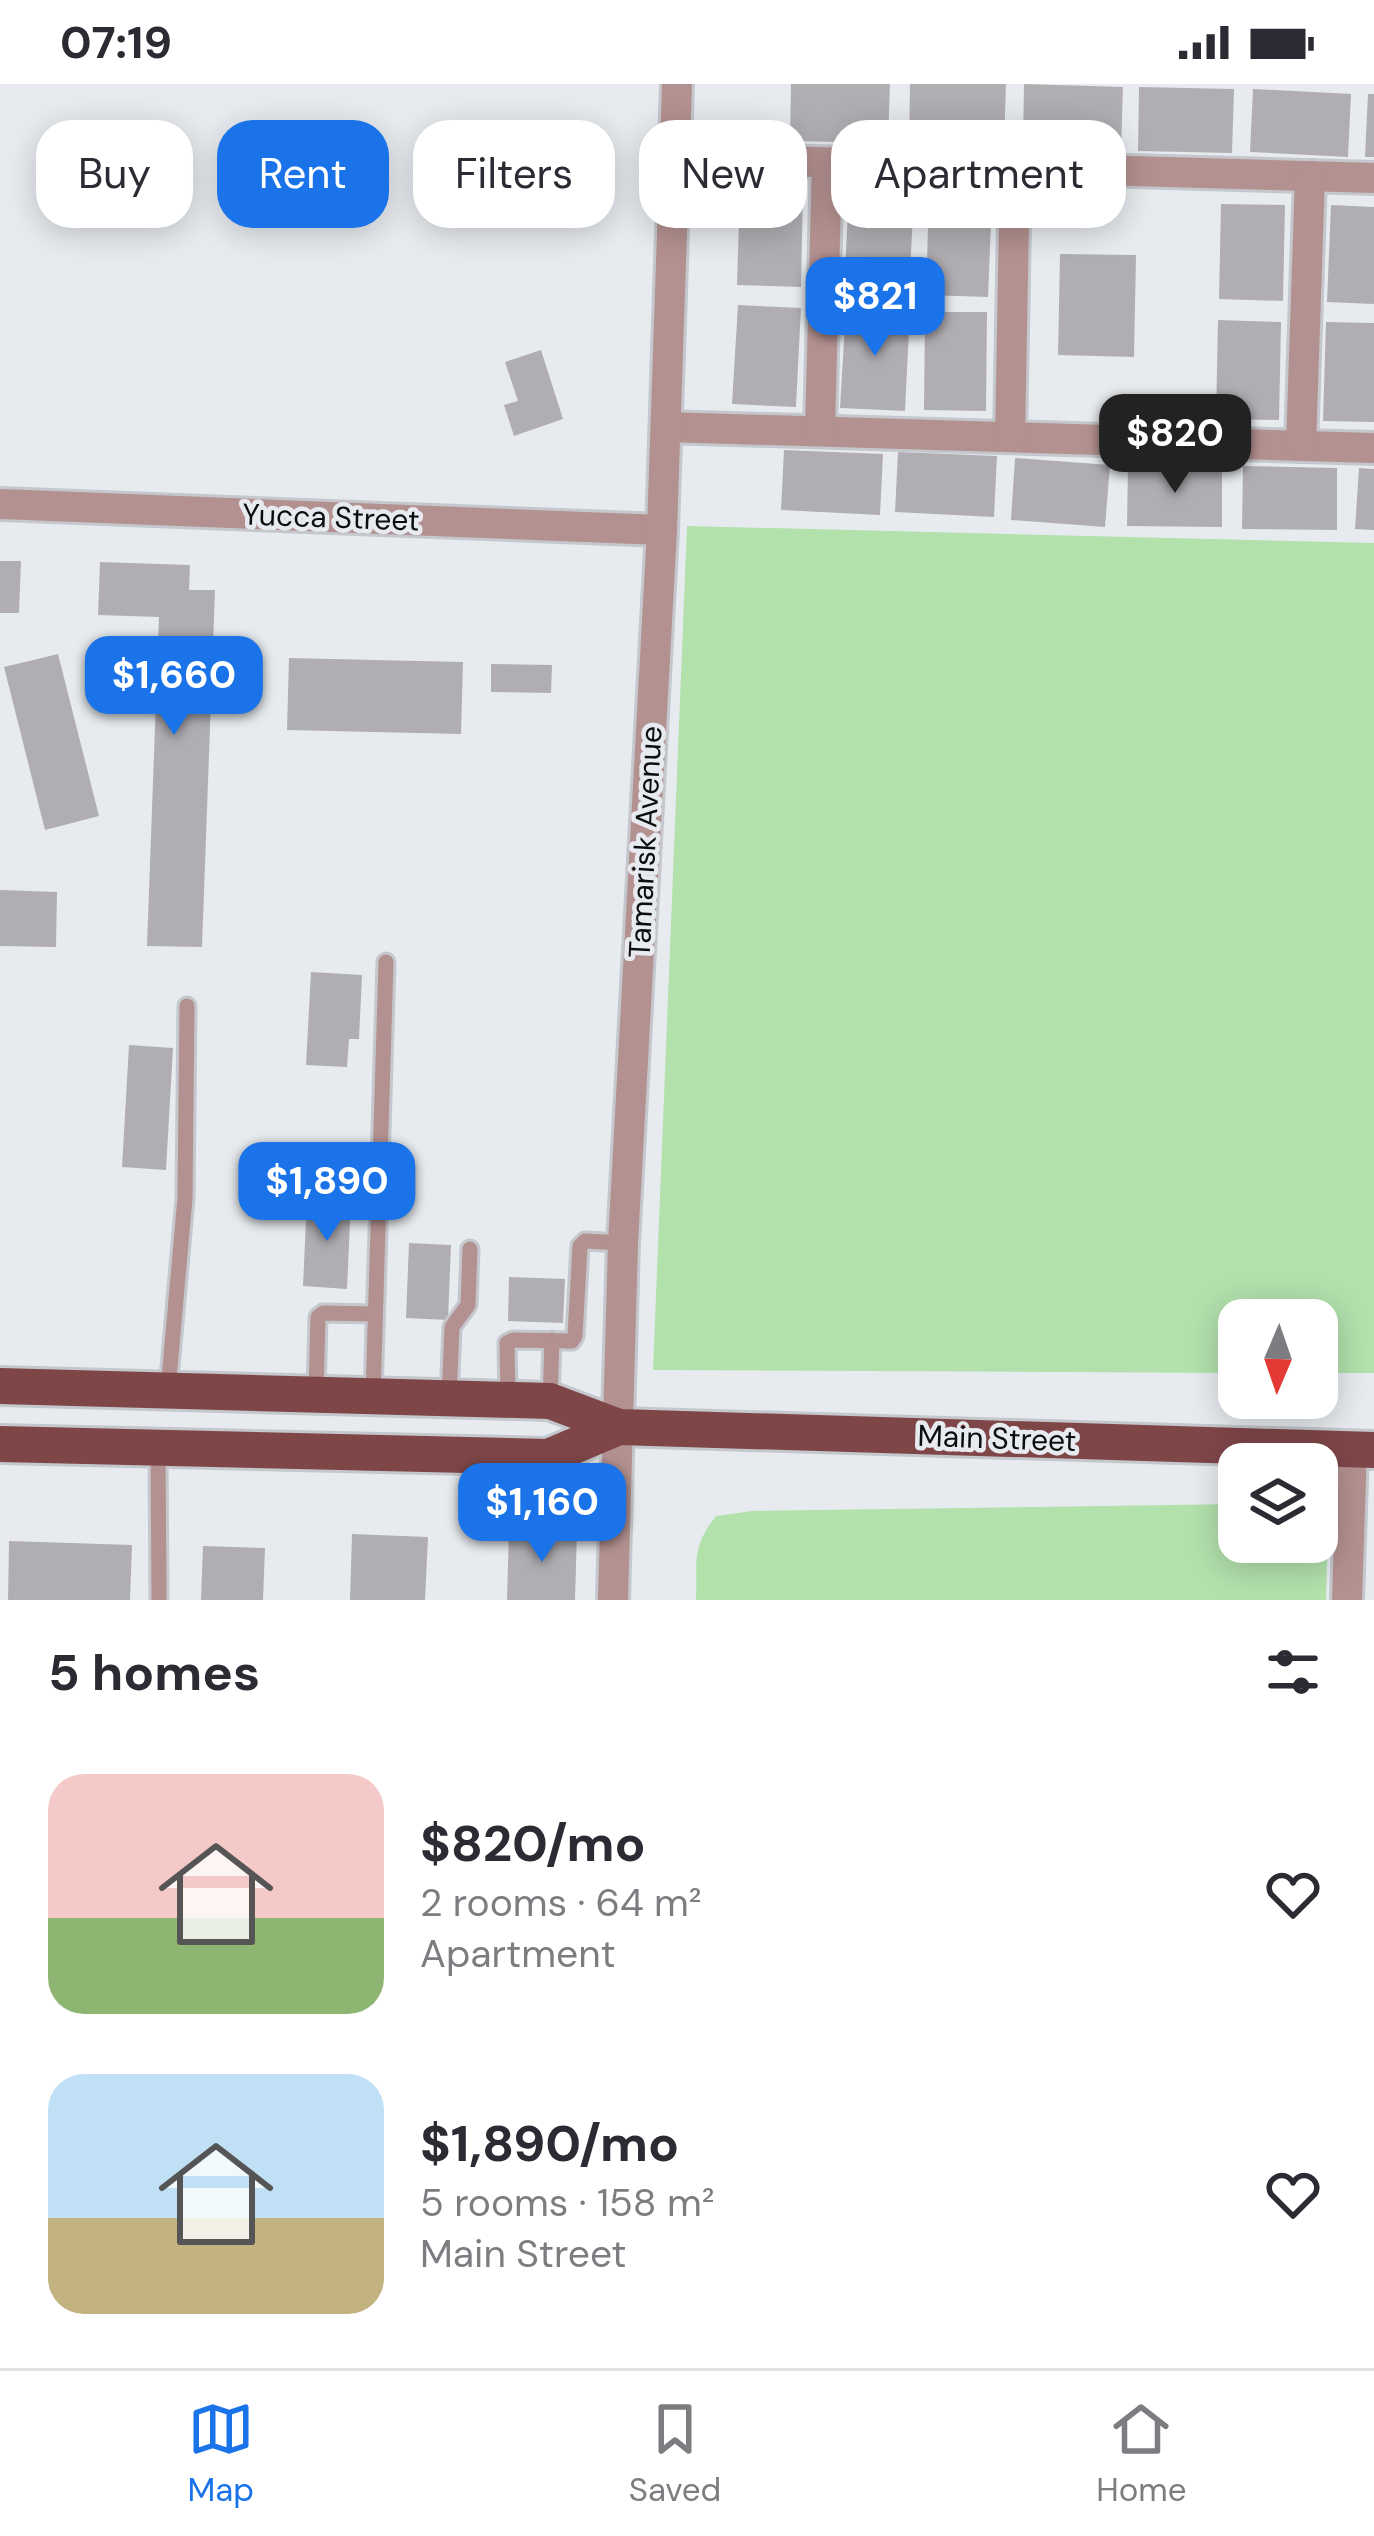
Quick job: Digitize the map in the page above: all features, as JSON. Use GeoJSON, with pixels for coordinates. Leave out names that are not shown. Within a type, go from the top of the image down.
{"type":"FeatureCollection","features":[{"type":"Feature","properties":{"kind":"main road","name":"Main Street"},"geometry":{"type":"LineString","coordinates":[[0,1386],[550,1401],[619,1427],[1363,1450]]}},
{"type":"Feature","properties":{"kind":"main road","name":"Main Street"},"geometry":{"type":"LineString","coordinates":[[0,1444],[548,1457],[619,1427]]}},
{"type":"Feature","properties":{"kind":"street","name":"Tamarisk Avenue"},"geometry":{"type":"LineString","coordinates":[[676,120],[677,84]]}},
{"type":"Feature","properties":{"kind":"street"},"geometry":{"type":"LineString","coordinates":[[807,162],[831,163]]}},
{"type":"Feature","properties":{"kind":"street"},"geometry":{"type":"LineString","coordinates":[[820,431],[827,163]]}},
{"type":"Feature","properties":{"kind":"street"},"geometry":{"type":"LineString","coordinates":[[1126,171],[1374,178]]}},
{"type":"Feature","properties":{"kind":"street"},"geometry":{"type":"LineString","coordinates":[[1301,446],[1310,176]]}},
{"type":"Feature","properties":{"kind":"street","name":"Tamarisk Avenue"},"geometry":{"type":"LineString","coordinates":[[613,1600],[623,1243],[662,530],[672,228]]}},
{"type":"Feature","properties":{"kind":"street"},"geometry":{"type":"LineString","coordinates":[[1010,437],[1014,228]]}},
{"type":"Feature","properties":{"kind":"street"},"geometry":{"type":"LineString","coordinates":[[665,427],[1374,448]]}},
{"type":"Feature","properties":{"kind":"street","name":"Yucca Street"},"geometry":{"type":"LineString","coordinates":[[0,504],[662,530]]}},
{"type":"Feature","properties":{"kind":"street"},"geometry":{"type":"LineString","coordinates":[[1347,1600],[1363,1450]]}},
{"type":"Feature","properties":{"kind":"lane"},"geometry":{"type":"LineString","coordinates":[[373,1396],[386,962]]}},
{"type":"Feature","properties":{"kind":"lane"},"geometry":{"type":"LineString","coordinates":[[168,1390],[185,1198],[187,1006]]}},
{"type":"Feature","properties":{"kind":"lane"},"geometry":{"type":"LineString","coordinates":[[508,1399],[508,1343],[572,1341],[580,1246],[586,1241],[623,1243]]}},
{"type":"Feature","properties":{"kind":"lane"},"geometry":{"type":"LineString","coordinates":[[449,1398],[452,1327],[468,1305],[470,1249]]}},
{"type":"Feature","properties":{"kind":"lane"},"geometry":{"type":"LineString","coordinates":[[316,1394],[317,1317],[322,1312],[375,1314]]}},
{"type":"Feature","properties":{"kind":"lane"},"geometry":{"type":"LineString","coordinates":[[550,1401],[552,1340]]}},
{"type":"Feature","properties":{"kind":"lane"},"geometry":{"type":"LineString","coordinates":[[158,1449],[159,1600]]}},
{"type":"Feature","properties":{"kind":"green space"},"geometry":{"type":"Polygon","coordinates":[[[687,526],[1374,543],[1374,1373],[1338,1373],[1338,1299],[1218,1299],[1218,1373],[653,1370],[687,526]]]}},
{"type":"Feature","properties":{"kind":"green space"},"geometry":{"type":"Polygon","coordinates":[[[1218,1504],[1218,1563],[1327,1563],[1326,1600],[696,1600],[699,1547],[708,1528],[716,1516],[752,1511],[1218,1504]]]}},
{"type":"Feature","properties":{"kind":"building"},"geometry":{"type":"Polygon","coordinates":[[[791,84],[890,84],[889,120],[831,120],[831,142],[807,141],[807,120],[790,120],[791,84]]]}},
{"type":"Feature","properties":{"kind":"building"},"geometry":{"type":"Polygon","coordinates":[[[910,84],[1006,84],[1005,120],[909,120],[910,84]]]}},
{"type":"Feature","properties":{"kind":"building"},"geometry":{"type":"Polygon","coordinates":[[[1024,84],[1123,87],[1122,120],[1023,120],[1024,84]]]}},
{"type":"Feature","properties":{"kind":"building"},"geometry":{"type":"Polygon","coordinates":[[[1139,87],[1234,89],[1232,153],[1138,151],[1139,87]]]}},
{"type":"Feature","properties":{"kind":"building"},"geometry":{"type":"Polygon","coordinates":[[[1253,89],[1351,94],[1348,157],[1250,152],[1253,89]]]}},
{"type":"Feature","properties":{"kind":"building"},"geometry":{"type":"Polygon","coordinates":[[[1368,94],[1374,94],[1374,157],[1365,157],[1368,94]]]}},
{"type":"Feature","properties":{"kind":"building"},"geometry":{"type":"Polygon","coordinates":[[[1221,204],[1285,205],[1283,301],[1219,299],[1221,204]]]}},
{"type":"Feature","properties":{"kind":"building"},"geometry":{"type":"Polygon","coordinates":[[[1331,205],[1374,207],[1374,304],[1327,302],[1331,205]]]}},
{"type":"Feature","properties":{"kind":"building"},"geometry":{"type":"Polygon","coordinates":[[[739,228],[802,228],[801,287],[737,285],[739,228]]]}},
{"type":"Feature","properties":{"kind":"building"},"geometry":{"type":"Polygon","coordinates":[[[847,228],[912,228],[909,291],[844,288],[847,228]]]}},
{"type":"Feature","properties":{"kind":"building"},"geometry":{"type":"Polygon","coordinates":[[[928,228],[991,228],[988,297],[926,295],[928,228]]]}},
{"type":"Feature","properties":{"kind":"building"},"geometry":{"type":"Polygon","coordinates":[[[1060,254],[1136,255],[1134,357],[1058,355],[1060,254]]]}},
{"type":"Feature","properties":{"kind":"building"},"geometry":{"type":"Polygon","coordinates":[[[738,305],[801,308],[796,407],[732,404],[738,305]]]}},
{"type":"Feature","properties":{"kind":"building"},"geometry":{"type":"Polygon","coordinates":[[[846,307],[910,311],[905,411],[840,408],[846,307]]]}},
{"type":"Feature","properties":{"kind":"building"},"geometry":{"type":"Polygon","coordinates":[[[925,312],[987,312],[986,411],[924,410],[925,312]]]}},
{"type":"Feature","properties":{"kind":"building"},"geometry":{"type":"Polygon","coordinates":[[[1218,320],[1281,322],[1279,420],[1216,419],[1218,320]]]}},
{"type":"Feature","properties":{"kind":"building"},"geometry":{"type":"Polygon","coordinates":[[[1326,322],[1374,323],[1374,422],[1323,421],[1326,322]]]}},
{"type":"Feature","properties":{"kind":"building"},"geometry":{"type":"Polygon","coordinates":[[[541,350],[563,419],[514,436],[504,405],[518,401],[505,362],[541,350]]]}},
{"type":"Feature","properties":{"kind":"building"},"geometry":{"type":"Polygon","coordinates":[[[784,450],[883,454],[880,515],[781,510],[784,450]]]}},
{"type":"Feature","properties":{"kind":"building"},"geometry":{"type":"Polygon","coordinates":[[[898,452],[997,456],[994,517],[895,512],[898,452]]]}},
{"type":"Feature","properties":{"kind":"building"},"geometry":{"type":"Polygon","coordinates":[[[1015,458],[1110,465],[1105,527],[1011,520],[1015,458]]]}},
{"type":"Feature","properties":{"kind":"building"},"geometry":{"type":"Polygon","coordinates":[[[1128,464],[1222,465],[1222,527],[1127,526],[1128,464]]]}},
{"type":"Feature","properties":{"kind":"building"},"geometry":{"type":"Polygon","coordinates":[[[1243,466],[1337,468],[1337,530],[1242,529],[1243,466]]]}},
{"type":"Feature","properties":{"kind":"building"},"geometry":{"type":"Polygon","coordinates":[[[1359,468],[1374,469],[1374,530],[1355,529],[1359,468]]]}},
{"type":"Feature","properties":{"kind":"building"},"geometry":{"type":"Polygon","coordinates":[[[0,561],[21,561],[19,613],[0,613],[0,561]]]}},
{"type":"Feature","properties":{"kind":"building"},"geometry":{"type":"Polygon","coordinates":[[[100,562],[190,565],[189,590],[215,590],[202,947],[147,946],[159,617],[98,615],[100,562]]]}},
{"type":"Feature","properties":{"kind":"building"},"geometry":{"type":"Polygon","coordinates":[[[58,654],[99,816],[45,830],[4,667],[58,654]]]}},
{"type":"Feature","properties":{"kind":"building"},"geometry":{"type":"Polygon","coordinates":[[[289,658],[463,662],[461,734],[287,730],[289,658]]]}},
{"type":"Feature","properties":{"kind":"building"},"geometry":{"type":"Polygon","coordinates":[[[491,664],[552,665],[551,693],[491,692],[491,664]]]}},
{"type":"Feature","properties":{"kind":"building"},"geometry":{"type":"Polygon","coordinates":[[[0,890],[57,892],[56,947],[0,946],[0,890]]]}},
{"type":"Feature","properties":{"kind":"building"},"geometry":{"type":"Polygon","coordinates":[[[311,972],[362,975],[359,1039],[349,1039],[347,1067],[306,1065],[311,972]]]}},
{"type":"Feature","properties":{"kind":"building"},"geometry":{"type":"Polygon","coordinates":[[[129,1045],[173,1048],[166,1170],[122,1167],[129,1045]]]}},
{"type":"Feature","properties":{"kind":"building"},"geometry":{"type":"Polygon","coordinates":[[[307,1199],[351,1201],[347,1289],[303,1286],[307,1199]]]}},
{"type":"Feature","properties":{"kind":"building"},"geometry":{"type":"Polygon","coordinates":[[[409,1243],[451,1245],[448,1320],[406,1318],[409,1243]]]}},
{"type":"Feature","properties":{"kind":"building"},"geometry":{"type":"Polygon","coordinates":[[[509,1277],[565,1279],[563,1323],[508,1321],[509,1277]]]}},
{"type":"Feature","properties":{"kind":"building"},"geometry":{"type":"Polygon","coordinates":[[[509,1529],[577,1531],[575,1600],[507,1600],[509,1529]]]}},
{"type":"Feature","properties":{"kind":"building"},"geometry":{"type":"Polygon","coordinates":[[[352,1534],[428,1537],[425,1600],[350,1600],[352,1534]]]}},
{"type":"Feature","properties":{"kind":"building"},"geometry":{"type":"Polygon","coordinates":[[[9,1541],[132,1545],[130,1600],[8,1600],[9,1541]]]}},
{"type":"Feature","properties":{"kind":"building"},"geometry":{"type":"Polygon","coordinates":[[[203,1546],[265,1548],[263,1600],[201,1600],[203,1546]]]}}]}
